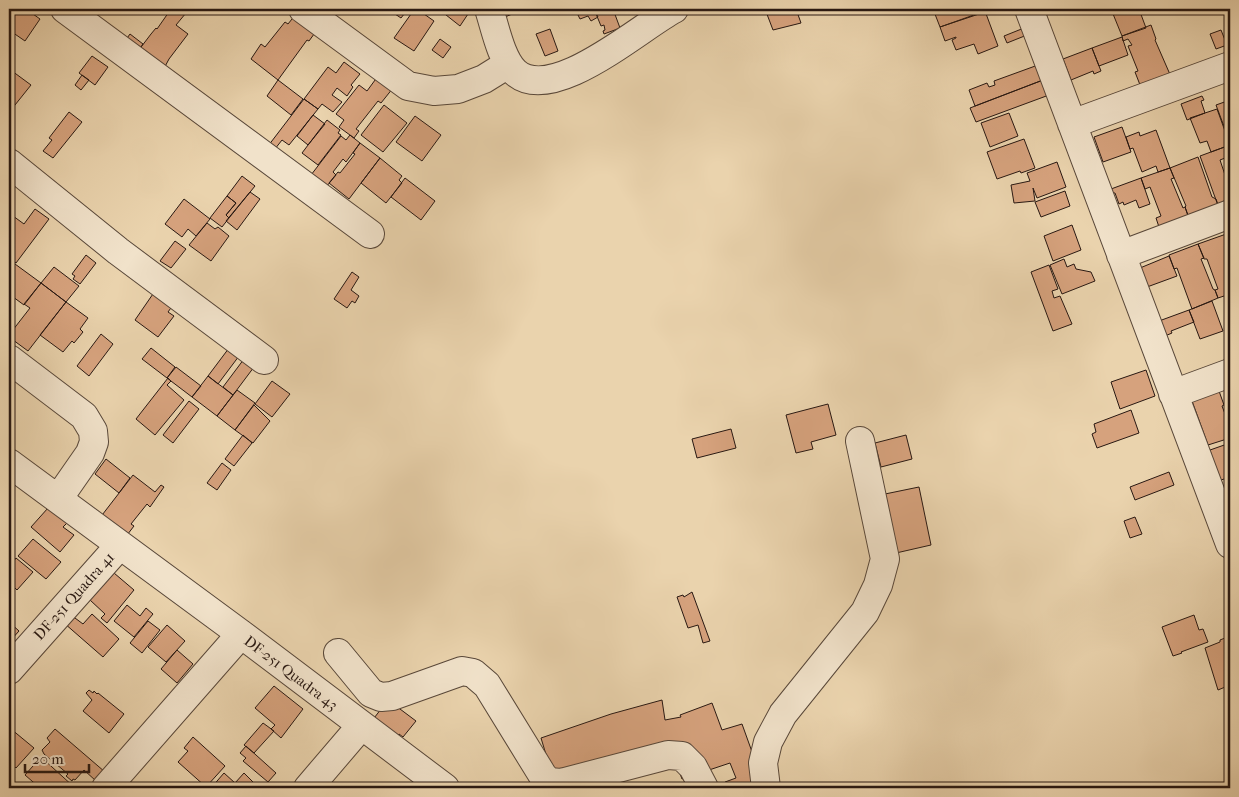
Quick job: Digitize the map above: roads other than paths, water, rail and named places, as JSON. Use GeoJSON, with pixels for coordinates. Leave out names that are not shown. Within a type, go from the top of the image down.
{"type":"FeatureCollection","features":[{"type":"Feature","properties":{"kind":"street"},"geometry":{"type":"LineString","coordinates":[[65,9],[370,234]]}},
{"type":"Feature","properties":{"kind":"street"},"geometry":{"type":"LineString","coordinates":[[303,9],[408,86],[434,91],[458,89],[484,79],[508,64]]}},
{"type":"Feature","properties":{"kind":"street"},"geometry":{"type":"LineString","coordinates":[[489,9],[508,64],[516,73],[529,78],[546,80],[557,78],[594,61],[674,9]]}},
{"type":"Feature","properties":{"kind":"street"},"geometry":{"type":"LineString","coordinates":[[1029,9],[1172,394],[1225,514],[1230,544]]}},
{"type":"Feature","properties":{"kind":"street"},"geometry":{"type":"LineString","coordinates":[[1072,124],[1230,66]]}},
{"type":"Feature","properties":{"kind":"street"},"geometry":{"type":"LineString","coordinates":[[9,163],[118,251],[264,360]]}},
{"type":"Feature","properties":{"kind":"street"},"geometry":{"type":"LineString","coordinates":[[1121,255],[1230,214]]}},
{"type":"Feature","properties":{"kind":"street"},"geometry":{"type":"LineString","coordinates":[[9,359],[84,416],[93,431],[94,442],[90,453],[58,499]]}},
{"type":"Feature","properties":{"kind":"street"},"geometry":{"type":"LineString","coordinates":[[1172,394],[1230,373]]}},
{"type":"Feature","properties":{"kind":"street"},"geometry":{"type":"LineString","coordinates":[[766,788],[763,763],[768,742],[782,714],[865,612],[878,585],[885,559],[860,440]]}},
{"type":"Feature","properties":{"kind":"street","name":"DF-251 Quadra 41"},"geometry":{"type":"LineString","coordinates":[[9,463],[241,634]]}},
{"type":"Feature","properties":{"kind":"street","name":"DF-251 Quadra 41"},"geometry":{"type":"LineString","coordinates":[[9,670],[120,545]]}},
{"type":"Feature","properties":{"kind":"street","name":"DF-251 Quadra 43"},"geometry":{"type":"LineString","coordinates":[[106,788],[241,634],[445,788]]}},
{"type":"Feature","properties":{"kind":"street"},"geometry":{"type":"LineString","coordinates":[[338,653],[371,693],[381,697],[392,696],[462,671],[472,673],[487,685],[549,782],[561,783],[668,755],[682,756],[693,767],[704,788]]}},
{"type":"Feature","properties":{"kind":"street"},"geometry":{"type":"LineString","coordinates":[[308,788],[361,726]]}}]}
